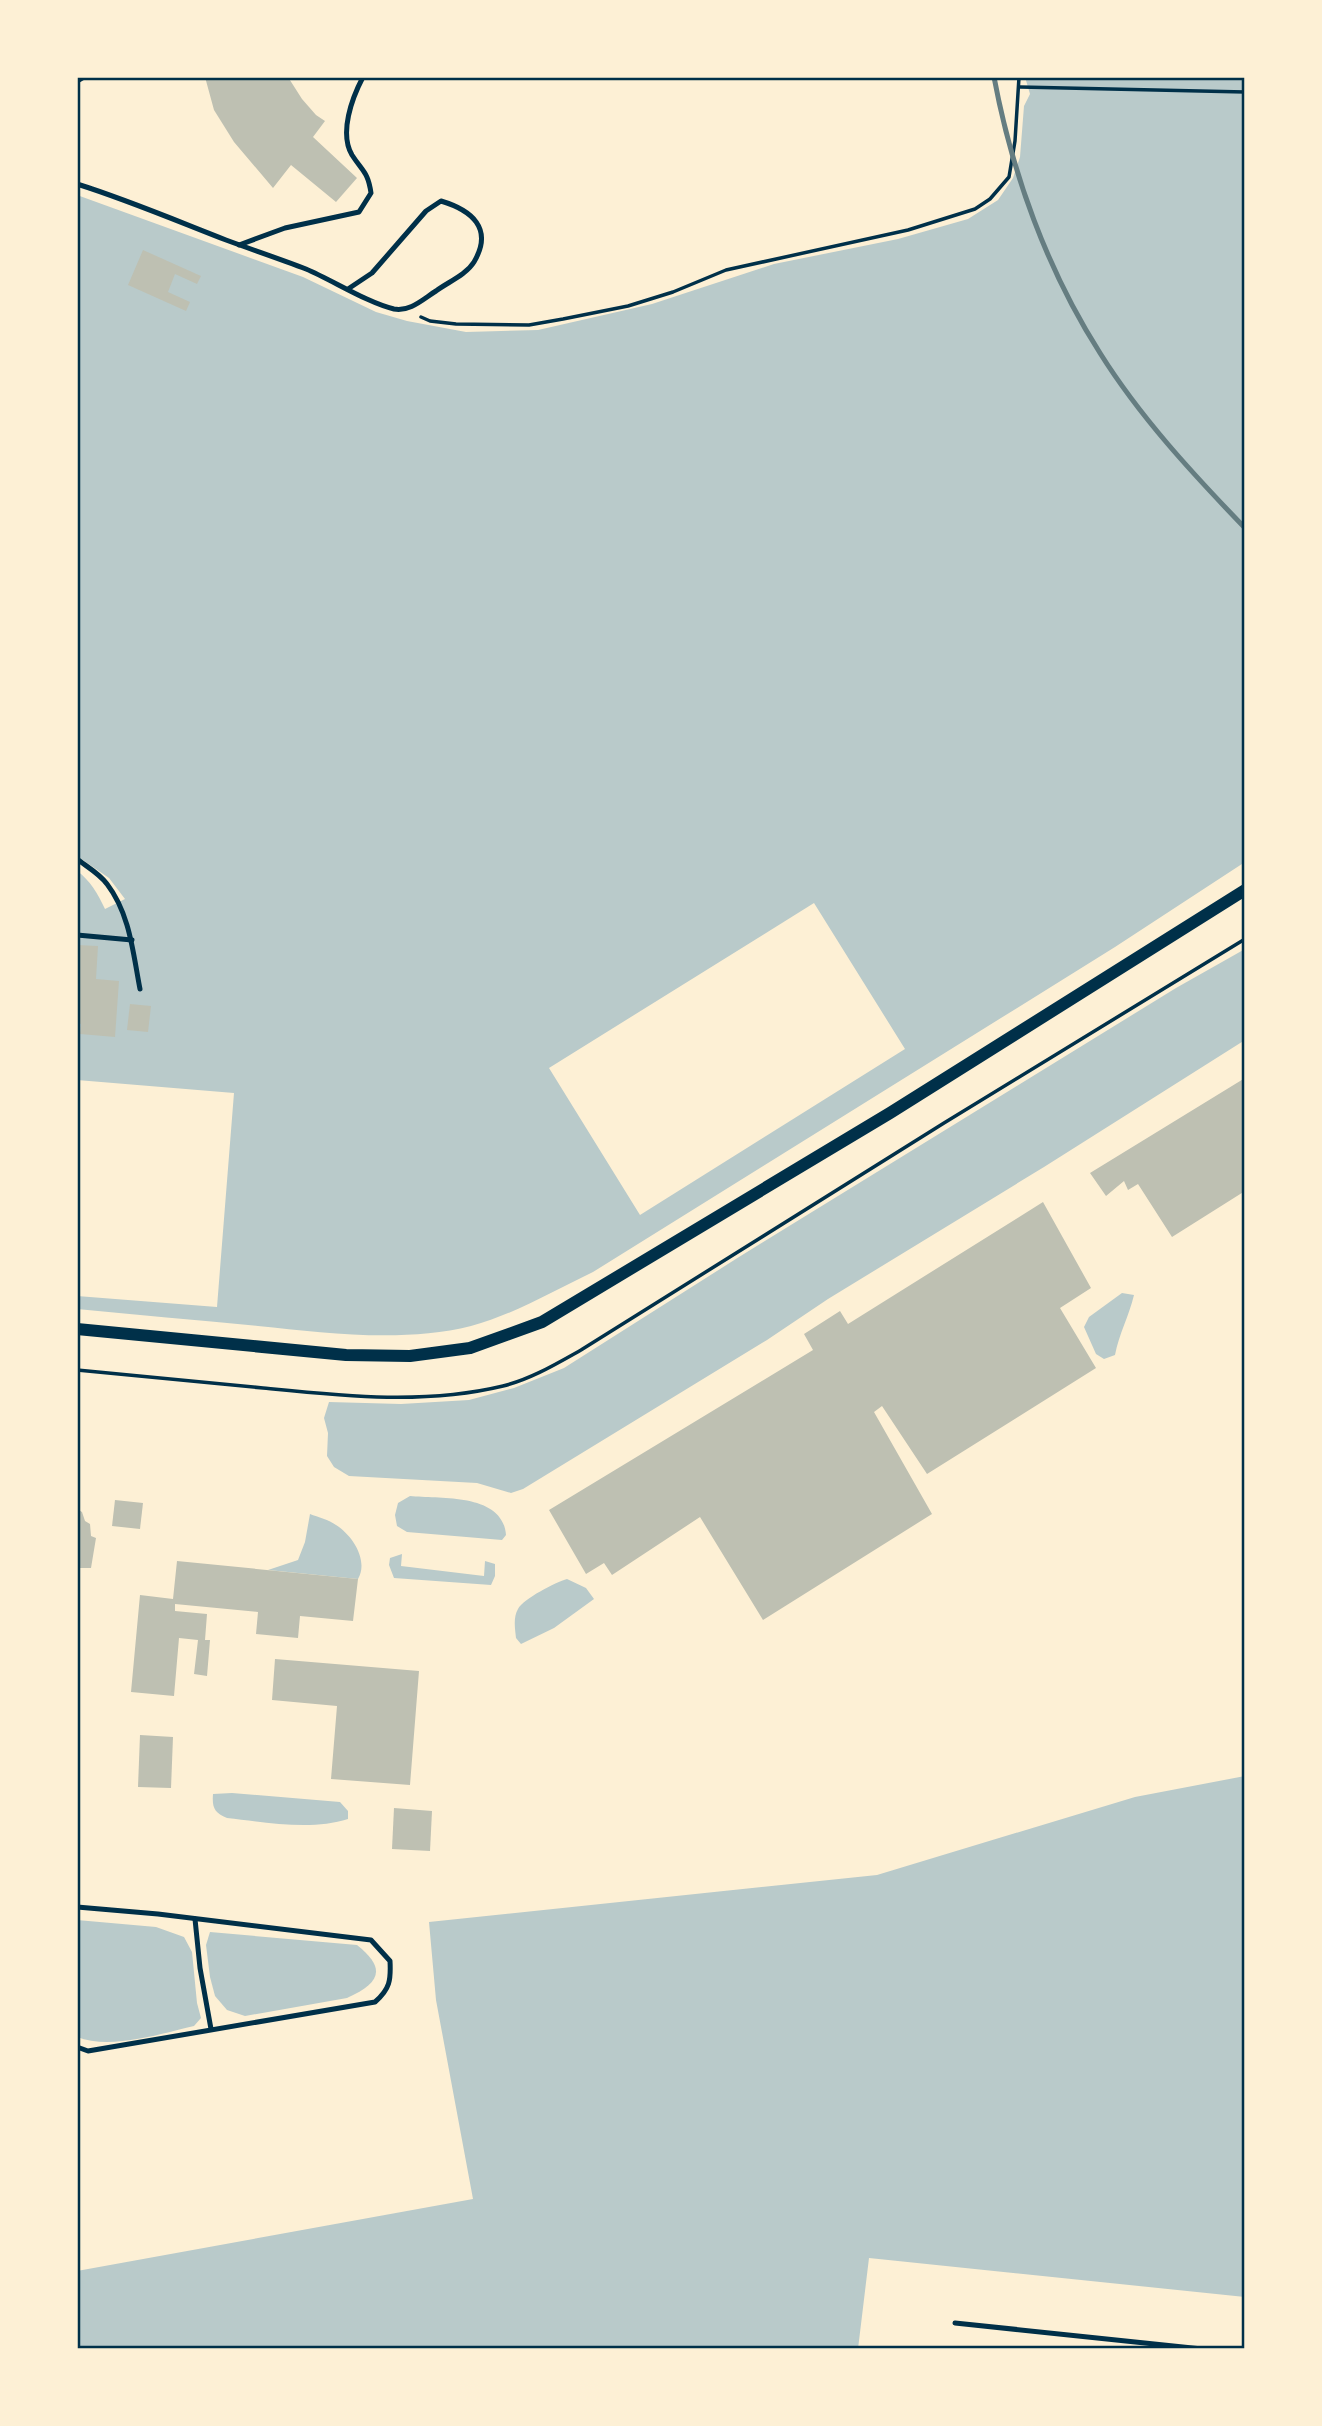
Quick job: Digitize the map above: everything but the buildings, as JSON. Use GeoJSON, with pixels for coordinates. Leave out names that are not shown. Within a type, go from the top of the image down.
{"type":"FeatureCollection","features":[{"type":"Feature","properties":{"kind":"street"},"geometry":{"type":"LineString","coordinates":[[77,80],[82,77]]}},
{"type":"Feature","properties":{"kind":"street"},"geometry":{"type":"LineString","coordinates":[[77,1329],[346,1355],[410,1356],[470,1348],[542,1322],[879,1120],[1245,890]]}},
{"type":"Feature","properties":{"kind":"lane"},"geometry":{"type":"LineString","coordinates":[[239,245],[285,228],[359,212],[371,193],[368,176],[351,153],[345,136],[351,107],[363,77]]}},
{"type":"Feature","properties":{"kind":"lane"},"geometry":{"type":"LineString","coordinates":[[77,184],[307,270],[348,289],[393,309],[407,310],[453,280],[473,263],[480,246],[481,230],[471,214],[441,201],[426,211],[372,273],[348,289]]}},
{"type":"Feature","properties":{"kind":"lane"},"geometry":{"type":"LineString","coordinates":[[77,859],[107,882],[126,919],[141,989]]}},
{"type":"Feature","properties":{"kind":"lane"},"geometry":{"type":"LineString","coordinates":[[77,934],[132,940]]}},
{"type":"Feature","properties":{"kind":"lane"},"geometry":{"type":"LineString","coordinates":[[77,1907],[371,1940],[390,1961],[391,1980],[386,1992],[374,2002],[88,2051],[77,2047]]}},
{"type":"Feature","properties":{"kind":"lane"},"geometry":{"type":"LineString","coordinates":[[195,1919],[200,1968],[211,2029]]}},
{"type":"Feature","properties":{"kind":"lane"},"geometry":{"type":"LineString","coordinates":[[956,2322],[1202,2349]]}},
{"type":"Feature","properties":{"kind":"path"},"geometry":{"type":"LineString","coordinates":[[407,310],[430,321],[443,323],[529,325],[628,306],[673,292],[726,270],[860,242],[953,218],[990,199],[1009,177],[1020,77]]}},
{"type":"Feature","properties":{"kind":"path"},"geometry":{"type":"LineString","coordinates":[[1019,87],[1245,92]]}},
{"type":"Feature","properties":{"kind":"shaded area"},"geometry":{"type":"Polygon","coordinates":[[[1025,77],[1245,77],[1245,862],[1115,947],[593,1272],[503,1315],[445,1331],[364,1335],[77,1309],[77,1296],[217,1307],[234,1093],[77,1080],[77,871],[93,888],[105,909],[125,899],[109,878],[77,856],[77,195],[303,277],[376,312],[466,332],[538,330],[652,304],[774,264],[898,239],[968,219],[998,200],[1013,178],[1020,157],[1024,106],[1030,94],[1025,77]],[[814,903],[549,1068],[640,1215],[905,1049],[814,903]]]}},
{"type":"Feature","properties":{"kind":"shaded area"},"geometry":{"type":"Polygon","coordinates":[[[1245,949],[1245,1040],[828,1299],[767,1340],[523,1489],[511,1493],[477,1483],[349,1476],[334,1467],[327,1456],[328,1433],[324,1418],[329,1402],[401,1404],[469,1400],[514,1388],[564,1368],[1176,988],[1245,949]]]}},
{"type":"Feature","properties":{"kind":"shaded area"},"geometry":{"type":"Polygon","coordinates":[[[1122,1293],[1134,1295],[1115,1355],[1104,1359],[1096,1354],[1084,1327],[1089,1317],[1122,1293]]]}},
{"type":"Feature","properties":{"kind":"shaded area"},"geometry":{"type":"Polygon","coordinates":[[[410,1496],[453,1499],[482,1505],[502,1521],[506,1535],[502,1540],[407,1532],[397,1526],[395,1515],[398,1503],[410,1496]]]}},
{"type":"Feature","properties":{"kind":"shaded area"},"geometry":{"type":"Polygon","coordinates":[[[310,1514],[336,1525],[353,1541],[360,1556],[361,1572],[358,1579],[268,1570],[298,1560],[305,1542],[310,1514]]]}},
{"type":"Feature","properties":{"kind":"shaded area"},"geometry":{"type":"Polygon","coordinates":[[[402,1554],[401,1566],[484,1576],[485,1561],[495,1564],[495,1576],[491,1585],[394,1578],[389,1565],[390,1558],[402,1554]]]}},
{"type":"Feature","properties":{"kind":"shaded area"},"geometry":{"type":"Polygon","coordinates":[[[567,1579],[586,1588],[594,1599],[554,1628],[521,1644],[515,1631],[518,1609],[533,1596],[567,1579]]]}},
{"type":"Feature","properties":{"kind":"shaded area"},"geometry":{"type":"Polygon","coordinates":[[[1245,1776],[1245,2297],[869,2258],[858,2349],[77,2349],[77,2271],[473,2199],[436,2000],[429,1922],[877,1875],[1135,1797],[1245,1776]]]}},
{"type":"Feature","properties":{"kind":"shaded area"},"geometry":{"type":"Polygon","coordinates":[[[232,1793],[340,1802],[348,1811],[348,1819],[334,1823],[303,1825],[227,1818],[215,1809],[213,1794],[232,1793]]]}},
{"type":"Feature","properties":{"kind":"shaded area"},"geometry":{"type":"Polygon","coordinates":[[[77,1920],[156,1927],[184,1937],[192,1952],[201,2018],[194,2026],[135,2039],[104,2042],[77,2037],[77,1920]]]}},
{"type":"Feature","properties":{"kind":"shaded area"},"geometry":{"type":"Polygon","coordinates":[[[210,1932],[357,1945],[373,1961],[376,1975],[367,1987],[347,1998],[245,2016],[227,2010],[215,1996],[206,1945],[210,1932]]]}},
{"type":"Feature","properties":{"kind":"railway"},"geometry":{"type":"LineString","coordinates":[[994,77],[1021,185],[1048,255],[1081,321],[1132,400],[1187,466],[1245,528]]}}]}
